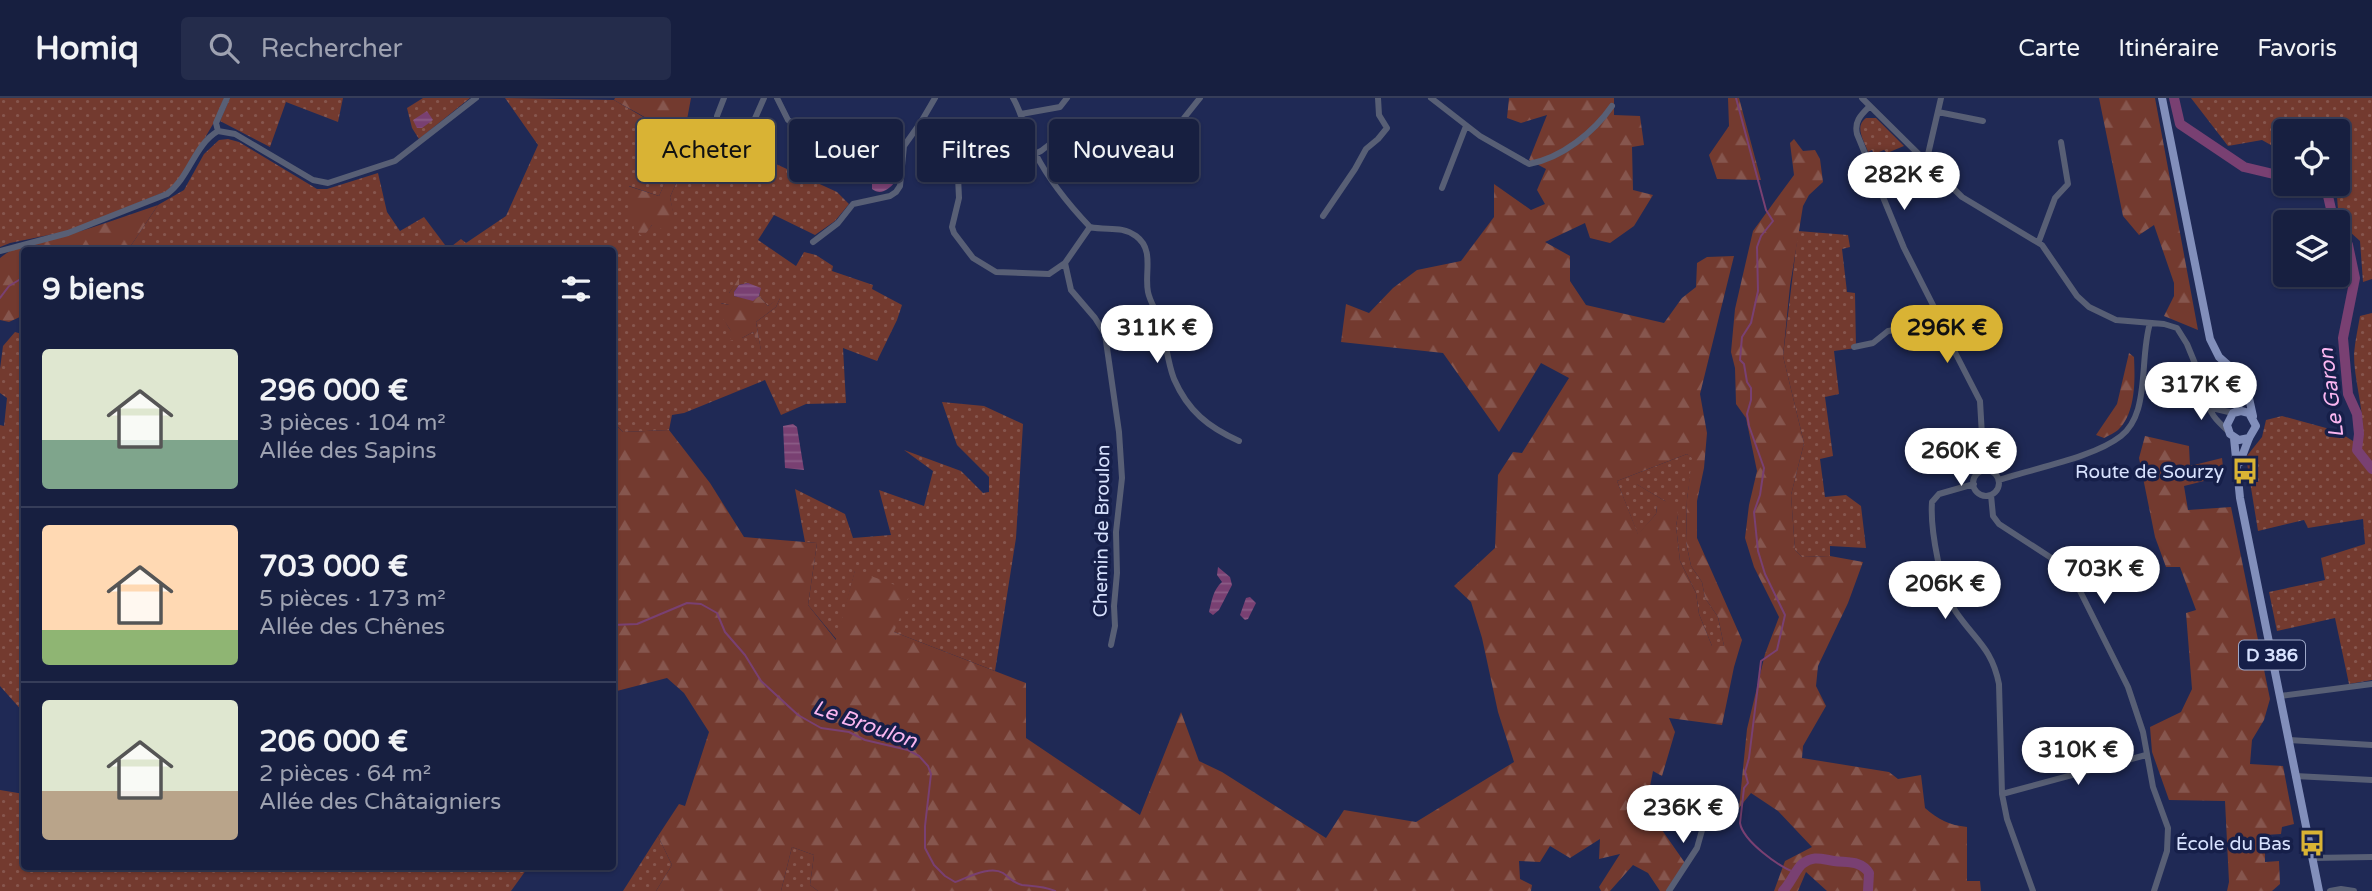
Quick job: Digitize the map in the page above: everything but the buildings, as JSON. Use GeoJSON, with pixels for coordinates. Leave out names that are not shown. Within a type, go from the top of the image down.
{"type":"FeatureCollection","features":[{"type":"Feature","properties":{"kind":"main road"},"geometry":{"type":"LineString","coordinates":[[2162,98],[2210,339],[2220,357],[2245,380],[2255,430],[2249,438],[2239,440],[2227,430],[2227,421],[2241,399],[2241,388],[2234,371]]}},
{"type":"Feature","properties":{"kind":"main road"},"geometry":{"type":"LineString","coordinates":[[2235,412],[2246,411],[2253,416]]}},
{"type":"Feature","properties":{"kind":"main road","name":"D 386"},"geometry":{"type":"LineString","coordinates":[[2234,438],[2238,486],[2319,891]]}},
{"type":"Feature","properties":{"kind":"main road","name":"D 386"},"geometry":{"type":"LineString","coordinates":[[2238,486],[2240,460],[2249,438]]}},
{"type":"Feature","properties":{"kind":"street"},"geometry":{"type":"LineString","coordinates":[[218,131],[216,123],[227,98]]}},
{"type":"Feature","properties":{"kind":"street"},"geometry":{"type":"LineString","coordinates":[[0,251],[68,233],[167,194],[186,176],[203,143],[218,131],[235,134],[313,180],[328,183],[395,161],[476,98]]}},
{"type":"Feature","properties":{"kind":"street"},"geometry":{"type":"LineString","coordinates":[[724,98],[717,116],[718,127],[721,131],[739,136],[749,132],[764,98]]}},
{"type":"Feature","properties":{"kind":"street"},"geometry":{"type":"LineString","coordinates":[[776,98],[788,120],[799,127],[821,132],[836,130],[878,146],[904,146]]}},
{"type":"Feature","properties":{"kind":"street"},"geometry":{"type":"LineString","coordinates":[[922,119],[935,98]]}},
{"type":"Feature","properties":{"kind":"street"},"geometry":{"type":"LineString","coordinates":[[1013,98],[1023,119]]}},
{"type":"Feature","properties":{"kind":"street"},"geometry":{"type":"LineString","coordinates":[[1021,114],[1060,107],[1068,98]]}},
{"type":"Feature","properties":{"kind":"street"},"geometry":{"type":"LineString","coordinates":[[1184,118],[1199,98]]}},
{"type":"Feature","properties":{"kind":"street"},"geometry":{"type":"LineString","coordinates":[[1323,216],[1366,149],[1387,128],[1379,115],[1378,98]]}},
{"type":"Feature","properties":{"kind":"street"},"geometry":{"type":"LineString","coordinates":[[1431,98],[1466,126],[1530,164],[1550,158],[1581,138],[1605,117],[1612,106]]}},
{"type":"Feature","properties":{"kind":"street"},"geometry":{"type":"LineString","coordinates":[[1862,98],[1926,163],[1973,204],[2044,243],[2077,296],[2089,307],[2116,320],[2172,325],[2182,333],[2207,396],[2216,409],[2235,412]]}},
{"type":"Feature","properties":{"kind":"street"},"geometry":{"type":"LineString","coordinates":[[1926,163],[1941,98]]}},
{"type":"Feature","properties":{"kind":"street"},"geometry":{"type":"LineString","coordinates":[[1870,106],[1859,117],[1857,134],[1903,248],[1938,315]]}},
{"type":"Feature","properties":{"kind":"street"},"geometry":{"type":"LineString","coordinates":[[1938,112],[1983,121]]}},
{"type":"Feature","properties":{"kind":"street"},"geometry":{"type":"LineString","coordinates":[[813,242],[838,223],[853,204],[890,196],[896,192],[900,186],[904,146],[917,126]]}},
{"type":"Feature","properties":{"kind":"street"},"geometry":{"type":"LineString","coordinates":[[1442,188],[1466,126]]}},
{"type":"Feature","properties":{"kind":"street"},"geometry":{"type":"LineString","coordinates":[[2044,243],[2055,198],[2068,184],[2061,142]]}},
{"type":"Feature","properties":{"kind":"street"},"geometry":{"type":"LineString","coordinates":[[1049,144],[1035,154],[1060,192],[1090,227],[1100,230],[1124,229],[1143,243],[1148,256],[1147,291],[1160,322],[1174,379],[1202,421],[1239,441]]}},
{"type":"Feature","properties":{"kind":"street"},"geometry":{"type":"LineString","coordinates":[[1915,152],[1931,145]]}},
{"type":"Feature","properties":{"kind":"street"},"geometry":{"type":"LineString","coordinates":[[958,182],[959,198],[952,227],[954,233],[973,258],[1000,273],[1049,274],[1065,263],[1090,227]]}},
{"type":"Feature","properties":{"kind":"street","name":"Chemin de Broulon"},"geometry":{"type":"LineString","coordinates":[[1065,263],[1071,290],[1095,317],[1105,334],[1119,432],[1122,478],[1116,532],[1115,626],[1111,645]]}},
{"type":"Feature","properties":{"kind":"street"},"geometry":{"type":"LineString","coordinates":[[1999,480],[2087,452],[2124,435],[2133,422],[2139,405],[2145,342],[2150,323]]}},
{"type":"Feature","properties":{"kind":"street"},"geometry":{"type":"LineString","coordinates":[[1854,347],[1873,344],[1888,331],[1929,324],[1944,331],[1980,401],[1984,470]]}},
{"type":"Feature","properties":{"kind":"street"},"geometry":{"type":"LineString","coordinates":[[2207,396],[2208,407],[2214,418],[2227,430]]}},
{"type":"Feature","properties":{"kind":"street"},"geometry":{"type":"LineString","coordinates":[[1984,470],[1994,473],[1999,480],[1998,488],[1991,495]]}},
{"type":"Feature","properties":{"kind":"street"},"geometry":{"type":"LineString","coordinates":[[1973,484],[1975,477],[1984,470]]}},
{"type":"Feature","properties":{"kind":"street"},"geometry":{"type":"LineString","coordinates":[[1973,484],[1980,494],[1991,495]]}},
{"type":"Feature","properties":{"kind":"street"},"geometry":{"type":"LineString","coordinates":[[1973,484],[1939,494],[1932,502],[1939,567],[1954,610],[1984,645],[1996,671],[1999,684],[2002,794],[2007,820],[2033,891]]}},
{"type":"Feature","properties":{"kind":"street"},"geometry":{"type":"LineString","coordinates":[[1991,495],[1993,516],[1998,524],[2056,561],[2076,581],[2128,687],[2143,732],[2153,787],[2168,828],[2167,851],[2154,891]]}},
{"type":"Feature","properties":{"kind":"street"},"geometry":{"type":"LineString","coordinates":[[2280,696],[2372,684]]}},
{"type":"Feature","properties":{"kind":"street"},"geometry":{"type":"LineString","coordinates":[[2289,740],[2372,745]]}},
{"type":"Feature","properties":{"kind":"street"},"geometry":{"type":"LineString","coordinates":[[2002,794],[2146,755]]}},
{"type":"Feature","properties":{"kind":"street"},"geometry":{"type":"LineString","coordinates":[[2295,776],[2372,780]]}},
{"type":"Feature","properties":{"kind":"street"},"geometry":{"type":"LineString","coordinates":[[1669,891],[1697,848],[1710,802]]}},
{"type":"Feature","properties":{"kind":"street"},"geometry":{"type":"LineString","coordinates":[[2312,859],[2372,857]]}},
{"type":"Feature","properties":{"kind":"street"},"geometry":{"type":"LineString","coordinates":[[2330,891],[2354,891]]}},
{"type":"Feature","properties":{"kind":"green space"},"geometry":{"type":"Polygon","coordinates":[[[0,98],[224,98],[216,119],[183,175],[167,191],[68,231],[0,247],[0,98]]]}},
{"type":"Feature","properties":{"kind":"green space"},"geometry":{"type":"Polygon","coordinates":[[[230,98],[343,98],[338,122],[286,102],[270,147],[220,121],[230,98]]]}},
{"type":"Feature","properties":{"kind":"green space"},"geometry":{"type":"Polygon","coordinates":[[[423,98],[470,98],[419,139],[412,128],[407,108],[423,98]]]}},
{"type":"Feature","properties":{"kind":"green space"},"geometry":{"type":"Polygon","coordinates":[[[505,98],[614,100],[647,119],[637,119],[637,182],[665,182],[659,196],[629,186],[643,236],[652,225],[675,225],[670,197],[677,182],[775,182],[776,164],[789,170],[789,182],[815,182],[837,192],[849,204],[835,221],[815,235],[774,215],[758,240],[796,266],[804,252],[816,255],[833,266],[832,271],[873,285],[872,289],[902,305],[877,361],[843,348],[846,403],[806,404],[781,415],[765,380],[684,413],[672,415],[669,430],[623,432],[616,425],[616,247],[451,247],[461,239],[466,243],[506,216],[538,145],[505,98]],[[739,279],[729,293],[729,305],[721,303],[729,328],[742,338],[753,332],[761,351],[756,322],[776,307],[780,298],[768,306],[759,296],[760,293],[748,283],[739,285],[739,279]]]}},
{"type":"Feature","properties":{"kind":"green space"},"geometry":{"type":"Polygon","coordinates":[[[691,98],[687,119],[647,119],[614,100],[691,98]]]}},
{"type":"Feature","properties":{"kind":"green space"},"geometry":{"type":"Polygon","coordinates":[[[1509,98],[1614,98],[1614,115],[1640,116],[1644,145],[1632,147],[1633,190],[1653,195],[1634,226],[1610,243],[1590,238],[1585,223],[1545,242],[1570,256],[1570,281],[1586,305],[1664,323],[1682,298],[1696,287],[1697,263],[1707,257],[1734,256],[1700,394],[1707,433],[1704,468],[1697,501],[1697,538],[1742,640],[1722,725],[1669,718],[1675,732],[1662,776],[1653,771],[1646,807],[1685,863],[1666,891],[1660,891],[1648,873],[1633,865],[1610,891],[1601,891],[1599,887],[1620,854],[1599,859],[1600,839],[1570,858],[1550,846],[1540,862],[1519,861],[1520,879],[1532,885],[1531,891],[818,891],[810,885],[814,855],[792,847],[781,891],[656,891],[672,865],[658,836],[679,804],[685,806],[709,732],[684,693],[667,678],[616,691],[616,426],[623,432],[669,430],[710,483],[744,537],[817,543],[808,605],[836,640],[855,570],[911,591],[894,632],[1026,683],[1026,738],[1140,815],[1181,712],[1199,761],[1222,772],[1326,838],[1344,810],[1416,822],[1514,762],[1498,712],[1482,638],[1471,602],[1454,586],[1495,548],[1498,475],[1513,452],[1522,453],[1569,378],[1541,363],[1499,432],[1443,353],[1341,342],[1346,304],[1369,313],[1393,288],[1417,270],[1461,261],[1494,217],[1494,184],[1531,210],[1545,204],[1537,190],[1546,169],[1529,160],[1547,115],[1521,123],[1507,118],[1509,98]],[[1687,454],[1617,481],[1638,534],[1656,514],[1657,506],[1633,482],[1665,501],[1677,504],[1676,526],[1680,561],[1696,593],[1699,614],[1712,646],[1724,646],[1718,617],[1705,598],[1702,582],[1691,566],[1686,542],[1692,458],[1687,454]]]}},
{"type":"Feature","properties":{"kind":"green space"},"geometry":{"type":"Polygon","coordinates":[[[1728,98],[1739,98],[1761,180],[1717,179],[1709,155],[1729,126],[1728,98]]]}},
{"type":"Feature","properties":{"kind":"green space"},"geometry":{"type":"Polygon","coordinates":[[[2099,98],[2155,98],[2198,330],[2164,316],[2174,296],[2174,283],[2154,225],[2139,235],[2123,216],[2099,98]]]}},
{"type":"Feature","properties":{"kind":"green space"},"geometry":{"type":"Polygon","coordinates":[[[2191,98],[2372,98],[2372,279],[2363,282],[2360,241],[2350,232],[2350,210],[2338,210],[2337,196],[2350,196],[2350,119],[2273,119],[2273,146],[2262,140],[2228,146],[2191,98]]]}},
{"type":"Feature","properties":{"kind":"green space"},"geometry":{"type":"Polygon","coordinates":[[[1866,118],[1876,118],[1904,146],[1887,153],[1884,150],[1874,154],[1872,150],[1868,152],[1860,130],[1866,118]]]}},
{"type":"Feature","properties":{"kind":"green space"},"geometry":{"type":"Polygon","coordinates":[[[228,139],[239,142],[317,189],[327,189],[378,173],[387,212],[400,231],[424,217],[446,247],[130,247],[158,205],[184,190],[204,154],[219,140],[228,139]]]}},
{"type":"Feature","properties":{"kind":"green space"},"geometry":{"type":"Polygon","coordinates":[[[1794,139],[1803,151],[1815,150],[1820,159],[1823,182],[1809,195],[1803,206],[1790,286],[1783,356],[1804,443],[1791,495],[1795,550],[1802,557],[1830,556],[1863,562],[1848,603],[1818,666],[1816,686],[1826,706],[1803,746],[1802,758],[1889,772],[1898,779],[1921,775],[1925,808],[1944,821],[1967,827],[1967,881],[1980,881],[1981,891],[1827,891],[1806,872],[1798,891],[1774,891],[1785,861],[1812,847],[1778,811],[1751,793],[1739,808],[1747,729],[1765,654],[1779,617],[1754,567],[1745,538],[1757,471],[1746,418],[1736,404],[1735,368],[1731,352],[1735,309],[1753,231],[1794,175],[1790,143],[1794,139]]]}},
{"type":"Feature","properties":{"kind":"green space"},"geometry":{"type":"Polygon","coordinates":[[[665,182],[677,182],[670,197],[676,225],[664,230],[652,225],[643,237],[634,229],[628,186],[659,196],[665,182]]]}},
{"type":"Feature","properties":{"kind":"green space"},"geometry":{"type":"Polygon","coordinates":[[[158,205],[130,247],[21,247],[21,316],[9,322],[0,320],[0,258],[7,253],[23,246],[68,235],[158,205]]]}},
{"type":"Feature","properties":{"kind":"green space"},"geometry":{"type":"Polygon","coordinates":[[[1798,231],[1848,235],[1850,247],[1842,249],[1847,292],[1855,293],[1856,348],[1834,351],[1839,394],[1825,397],[1833,456],[1820,459],[1825,497],[1846,495],[1861,506],[1866,548],[1830,546],[1830,556],[1802,557],[1795,550],[1791,495],[1804,443],[1783,356],[1798,231]]]}},
{"type":"Feature","properties":{"kind":"green space"},"geometry":{"type":"Polygon","coordinates":[[[739,278],[734,296],[753,300],[759,296],[768,306],[781,296],[776,307],[756,322],[762,356],[753,332],[729,341],[733,334],[723,319],[720,303],[729,305],[729,293],[739,278]]]}},
{"type":"Feature","properties":{"kind":"green space"},"geometry":{"type":"Polygon","coordinates":[[[2372,313],[2372,680],[2349,684],[2335,618],[2277,631],[2269,592],[2325,580],[2321,558],[2365,544],[2363,519],[2308,528],[2304,520],[2258,531],[2246,457],[2262,437],[2266,420],[2282,416],[2337,431],[2361,446],[2362,423],[2354,354],[2360,316],[2372,313]]]}},
{"type":"Feature","properties":{"kind":"green space"},"geometry":{"type":"Polygon","coordinates":[[[15,332],[21,334],[21,710],[0,686],[0,425],[4,426],[7,398],[0,393],[3,346],[15,332]]]}},
{"type":"Feature","properties":{"kind":"green space"},"geometry":{"type":"Polygon","coordinates":[[[2129,353],[2134,357],[2134,385],[2129,414],[2119,429],[2104,438],[2096,435],[2117,404],[2129,353]]]}},
{"type":"Feature","properties":{"kind":"green space"},"geometry":{"type":"Polygon","coordinates":[[[942,402],[984,406],[1023,424],[1016,538],[995,671],[894,632],[855,571],[837,640],[808,605],[817,543],[805,542],[795,489],[845,514],[853,538],[891,535],[879,490],[924,506],[933,471],[904,450],[961,471],[983,493],[989,492],[989,477],[957,445],[942,402]]]}},
{"type":"Feature","properties":{"kind":"green space"},"geometry":{"type":"Polygon","coordinates":[[[2145,436],[2189,446],[2190,466],[2222,458],[2224,476],[2184,486],[2188,510],[2231,507],[2270,699],[2264,720],[2252,740],[2250,764],[2283,766],[2294,824],[2282,827],[2281,834],[2265,835],[2265,862],[2279,861],[2280,884],[2272,891],[2227,891],[2229,882],[2225,801],[2169,800],[2152,752],[2150,727],[2181,712],[2192,689],[2186,613],[2196,610],[2180,567],[2166,567],[2155,537],[2139,458],[2145,436]]]}},
{"type":"Feature","properties":{"kind":"green space"},"geometry":{"type":"Polygon","coordinates":[[[1687,454],[1693,458],[1687,499],[1686,542],[1691,566],[1702,582],[1705,598],[1718,617],[1724,646],[1712,646],[1699,614],[1696,593],[1680,561],[1676,526],[1678,515],[1665,501],[1636,484],[1657,505],[1656,514],[1638,535],[1617,481],[1687,454]]]}},
{"type":"Feature","properties":{"kind":"green space"},"geometry":{"type":"Polygon","coordinates":[[[0,790],[21,794],[21,870],[526,870],[511,891],[0,891],[0,790]]]}},
{"type":"Feature","properties":{"kind":"green space"},"geometry":{"type":"Polygon","coordinates":[[[658,836],[672,865],[656,891],[623,891],[658,836]]]}},
{"type":"Feature","properties":{"kind":"green space"},"geometry":{"type":"Polygon","coordinates":[[[792,847],[814,855],[810,885],[818,891],[781,891],[792,847]]]}},
{"type":"Feature","properties":{"kind":"shaded area"},"geometry":{"type":"Polygon","coordinates":[[[427,111],[433,120],[422,128],[417,128],[413,120],[427,111]]]}},
{"type":"Feature","properties":{"kind":"shaded area"},"geometry":{"type":"Polygon","coordinates":[[[872,182],[895,182],[882,192],[872,189],[872,182]]]}},
{"type":"Feature","properties":{"kind":"shaded area"},"geometry":{"type":"Polygon","coordinates":[[[748,283],[761,288],[759,296],[753,301],[734,296],[739,285],[748,283]]]}},
{"type":"Feature","properties":{"kind":"shaded area"},"geometry":{"type":"Polygon","coordinates":[[[793,424],[797,427],[804,470],[785,468],[783,426],[793,424]]]}},
{"type":"Feature","properties":{"kind":"shaded area"},"geometry":{"type":"Polygon","coordinates":[[[1218,567],[1230,577],[1232,585],[1219,610],[1213,615],[1209,612],[1212,599],[1222,582],[1217,575],[1218,567]]]}},
{"type":"Feature","properties":{"kind":"shaded area"},"geometry":{"type":"Polygon","coordinates":[[[1250,597],[1256,603],[1245,620],[1240,615],[1246,598],[1250,597]]]}},
{"type":"Feature","properties":{"kind":"waterway"},"geometry":{"type":"LineString","coordinates":[[1736,98],[1766,210],[1773,221],[1761,236],[1757,247],[1758,291],[1751,323],[1742,337],[1740,360],[1744,364],[1747,382],[1751,388],[1747,414],[1749,426],[1764,468],[1754,512],[1758,551],[1765,574],[1785,615],[1777,650],[1761,661],[1745,772],[1748,783],[1744,788],[1740,823],[1755,845],[1780,865],[1796,873]]}},
{"type":"Feature","properties":{"kind":"waterway","name":"Le Garon"},"geometry":{"type":"LineString","coordinates":[[2174,98],[2180,124],[2244,167],[2273,174]]}},
{"type":"Feature","properties":{"kind":"waterway","name":"Le Garon"},"geometry":{"type":"LineString","coordinates":[[2328,196],[2331,210]]}},
{"type":"Feature","properties":{"kind":"waterway","name":"Le Garon"},"geometry":{"type":"LineString","coordinates":[[2350,254],[2355,278],[2343,338],[2348,394],[2357,414],[2357,450],[2372,469]]}},
{"type":"Feature","properties":{"kind":"waterway","name":"Le Broulon"},"geometry":{"type":"LineString","coordinates":[[0,298],[9,286],[21,279]]}},
{"type":"Feature","properties":{"kind":"waterway","name":"Le Broulon"},"geometry":{"type":"LineString","coordinates":[[616,625],[637,624],[687,603],[701,604],[717,613],[725,632],[745,655],[761,681],[798,715],[821,728],[849,732],[865,740],[908,750],[919,756],[928,766],[931,774],[925,848],[934,865],[945,876],[955,882],[992,870],[1003,873],[1019,884],[1055,891]]}},
{"type":"Feature","properties":{"kind":"waterway"},"geometry":{"type":"LineString","coordinates":[[1783,891],[1802,864],[1818,858],[1862,866],[1869,873],[1868,891]]}},
{"type":"Feature","properties":{"kind":"place","name":"Route de Sourzy"},"geometry":{"type":"Point","coordinates":[2245,471]}},
{"type":"Feature","properties":{"kind":"place","name":"École du Bas"},"geometry":{"type":"Point","coordinates":[2312,843]}}]}
